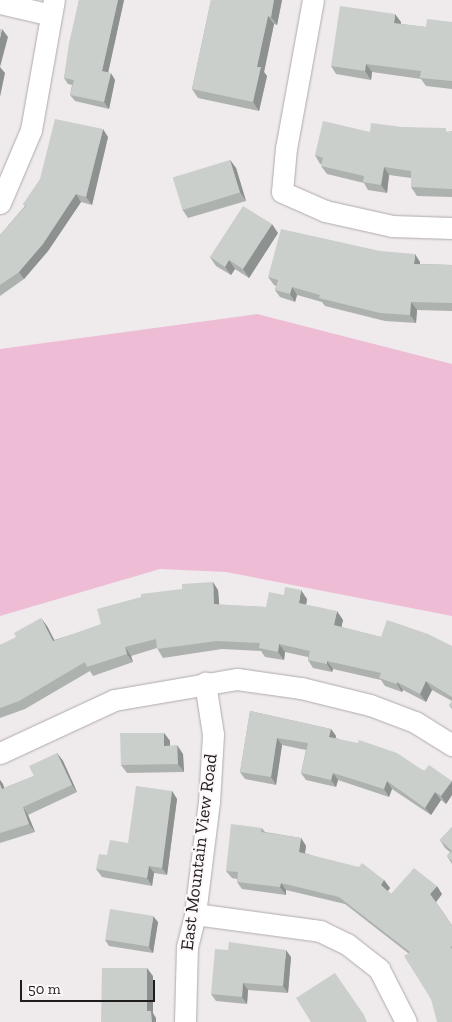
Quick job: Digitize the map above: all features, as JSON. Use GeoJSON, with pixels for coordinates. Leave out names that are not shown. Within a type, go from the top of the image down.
{"type":"FeatureCollection","features":[{"type":"Feature","properties":{"kind":"street"},"geometry":{"type":"LineString","coordinates":[[313,0],[286,148],[282,192],[325,211],[392,226],[452,228]]}},
{"type":"Feature","properties":{"kind":"street"},"geometry":{"type":"LineString","coordinates":[[0,3],[52,7],[31,130],[0,203]]}},
{"type":"Feature","properties":{"kind":"street"},"geometry":{"type":"LineString","coordinates":[[0,753],[114,700],[205,682],[237,679],[301,688],[370,705],[415,722],[452,745]]}},
{"type":"Feature","properties":{"kind":"street","name":"East Mountain View Road"},"geometry":{"type":"LineString","coordinates":[[185,1022],[187,947],[195,914],[209,802],[213,734],[205,682]]}},
{"type":"Feature","properties":{"kind":"street"},"geometry":{"type":"LineString","coordinates":[[195,914],[320,931],[347,944],[379,969],[406,1022]]}},
{"type":"Feature","properties":{"kind":"shaded area"},"geometry":{"type":"Polygon","coordinates":[[[257,314],[452,364],[452,616],[226,572],[160,569],[0,616],[0,349],[257,314]]]}},
{"type":"Feature","properties":{"kind":"building"},"geometry":{"type":"Polygon","coordinates":[[[79,0],[118,0],[102,71],[111,73],[104,102],[70,95],[74,80],[64,78],[69,43],[79,0]]]}},
{"type":"Feature","properties":{"kind":"building"},"geometry":{"type":"Polygon","coordinates":[[[211,0],[274,0],[271,17],[268,16],[257,67],[261,67],[253,102],[192,89],[211,0]]]}},
{"type":"Feature","properties":{"kind":"building"},"geometry":{"type":"Polygon","coordinates":[[[340,6],[395,14],[394,23],[426,27],[427,19],[452,22],[452,81],[420,78],[421,71],[366,64],[365,71],[331,66],[340,6]]]}},
{"type":"Feature","properties":{"kind":"building"},"geometry":{"type":"Polygon","coordinates":[[[55,119],[103,129],[86,197],[76,194],[43,244],[19,272],[0,285],[0,235],[26,206],[23,204],[40,179],[55,119]]]}},
{"type":"Feature","properties":{"kind":"building"},"geometry":{"type":"Polygon","coordinates":[[[323,121],[370,132],[371,123],[402,127],[446,128],[446,132],[452,131],[452,189],[411,187],[411,171],[384,167],[381,185],[363,182],[364,176],[321,166],[323,158],[315,155],[323,121]]]}},
{"type":"Feature","properties":{"kind":"building"},"geometry":{"type":"Polygon","coordinates":[[[230,160],[240,193],[183,210],[173,178],[230,160]]]}},
{"type":"Feature","properties":{"kind":"building"},"geometry":{"type":"Polygon","coordinates":[[[243,206],[272,224],[243,269],[229,260],[225,267],[210,257],[243,206]]]}},
{"type":"Feature","properties":{"kind":"building"},"geometry":{"type":"Polygon","coordinates":[[[281,229],[380,251],[415,254],[414,264],[452,265],[452,303],[411,302],[410,315],[380,313],[319,298],[320,295],[292,287],[290,294],[275,290],[278,280],[268,277],[281,229]]]}},
{"type":"Feature","properties":{"kind":"building"},"geometry":{"type":"Polygon","coordinates":[[[213,582],[214,604],[266,607],[269,592],[284,595],[285,587],[301,590],[299,603],[337,611],[334,625],[381,637],[387,620],[428,634],[452,646],[452,697],[426,681],[420,694],[397,682],[397,684],[379,678],[381,673],[327,661],[327,664],[308,660],[310,651],[279,644],[278,652],[259,648],[260,643],[217,641],[157,649],[156,639],[125,647],[127,654],[87,667],[85,662],[19,701],[0,708],[0,645],[16,637],[14,633],[41,618],[53,641],[101,624],[97,609],[141,597],[141,594],[182,589],[182,584],[213,582]]]}},
{"type":"Feature","properties":{"kind":"building"},"geometry":{"type":"Polygon","coordinates":[[[250,711],[331,729],[329,737],[358,743],[359,740],[397,753],[424,771],[429,765],[452,781],[441,796],[435,792],[425,808],[387,781],[384,789],[333,773],[331,780],[301,773],[308,743],[277,738],[271,777],[240,772],[250,711]]]}},
{"type":"Feature","properties":{"kind":"building"},"geometry":{"type":"Polygon","coordinates":[[[120,733],[164,733],[164,746],[177,745],[178,764],[121,765],[120,733]]]}},
{"type":"Feature","properties":{"kind":"building"},"geometry":{"type":"Polygon","coordinates":[[[57,753],[72,785],[23,807],[29,824],[0,833],[0,784],[2,789],[34,776],[29,766],[57,753]]]}},
{"type":"Feature","properties":{"kind":"building"},"geometry":{"type":"Polygon","coordinates":[[[136,786],[172,791],[162,868],[149,866],[147,878],[96,869],[99,854],[107,855],[110,840],[128,843],[136,786]]]}},
{"type":"Feature","properties":{"kind":"building"},"geometry":{"type":"Polygon","coordinates":[[[231,824],[262,828],[261,832],[301,838],[299,852],[359,867],[362,863],[384,880],[381,885],[391,894],[414,868],[437,886],[430,894],[452,925],[452,946],[450,947],[452,949],[452,1022],[437,1022],[431,999],[404,956],[410,952],[339,897],[281,883],[280,887],[237,882],[238,872],[226,871],[231,824]]]}},
{"type":"Feature","properties":{"kind":"building"},"geometry":{"type":"Polygon","coordinates":[[[452,827],[452,851],[440,840],[452,827]]]}},
{"type":"Feature","properties":{"kind":"building"},"geometry":{"type":"Polygon","coordinates":[[[452,851],[452,861],[447,856],[452,851]]]}},
{"type":"Feature","properties":{"kind":"building"},"geometry":{"type":"Polygon","coordinates":[[[110,909],[153,916],[149,947],[105,940],[110,909]]]}},
{"type":"Feature","properties":{"kind":"building"},"geometry":{"type":"Polygon","coordinates":[[[229,942],[286,950],[283,986],[243,983],[242,997],[211,994],[215,949],[228,950],[229,942]]]}},
{"type":"Feature","properties":{"kind":"building"},"geometry":{"type":"Polygon","coordinates":[[[102,968],[147,968],[147,1011],[151,1011],[152,1022],[101,1022],[102,968]]]}},
{"type":"Feature","properties":{"kind":"building"},"geometry":{"type":"Polygon","coordinates":[[[335,973],[367,1022],[311,1022],[296,998],[335,973]]]}}]}
